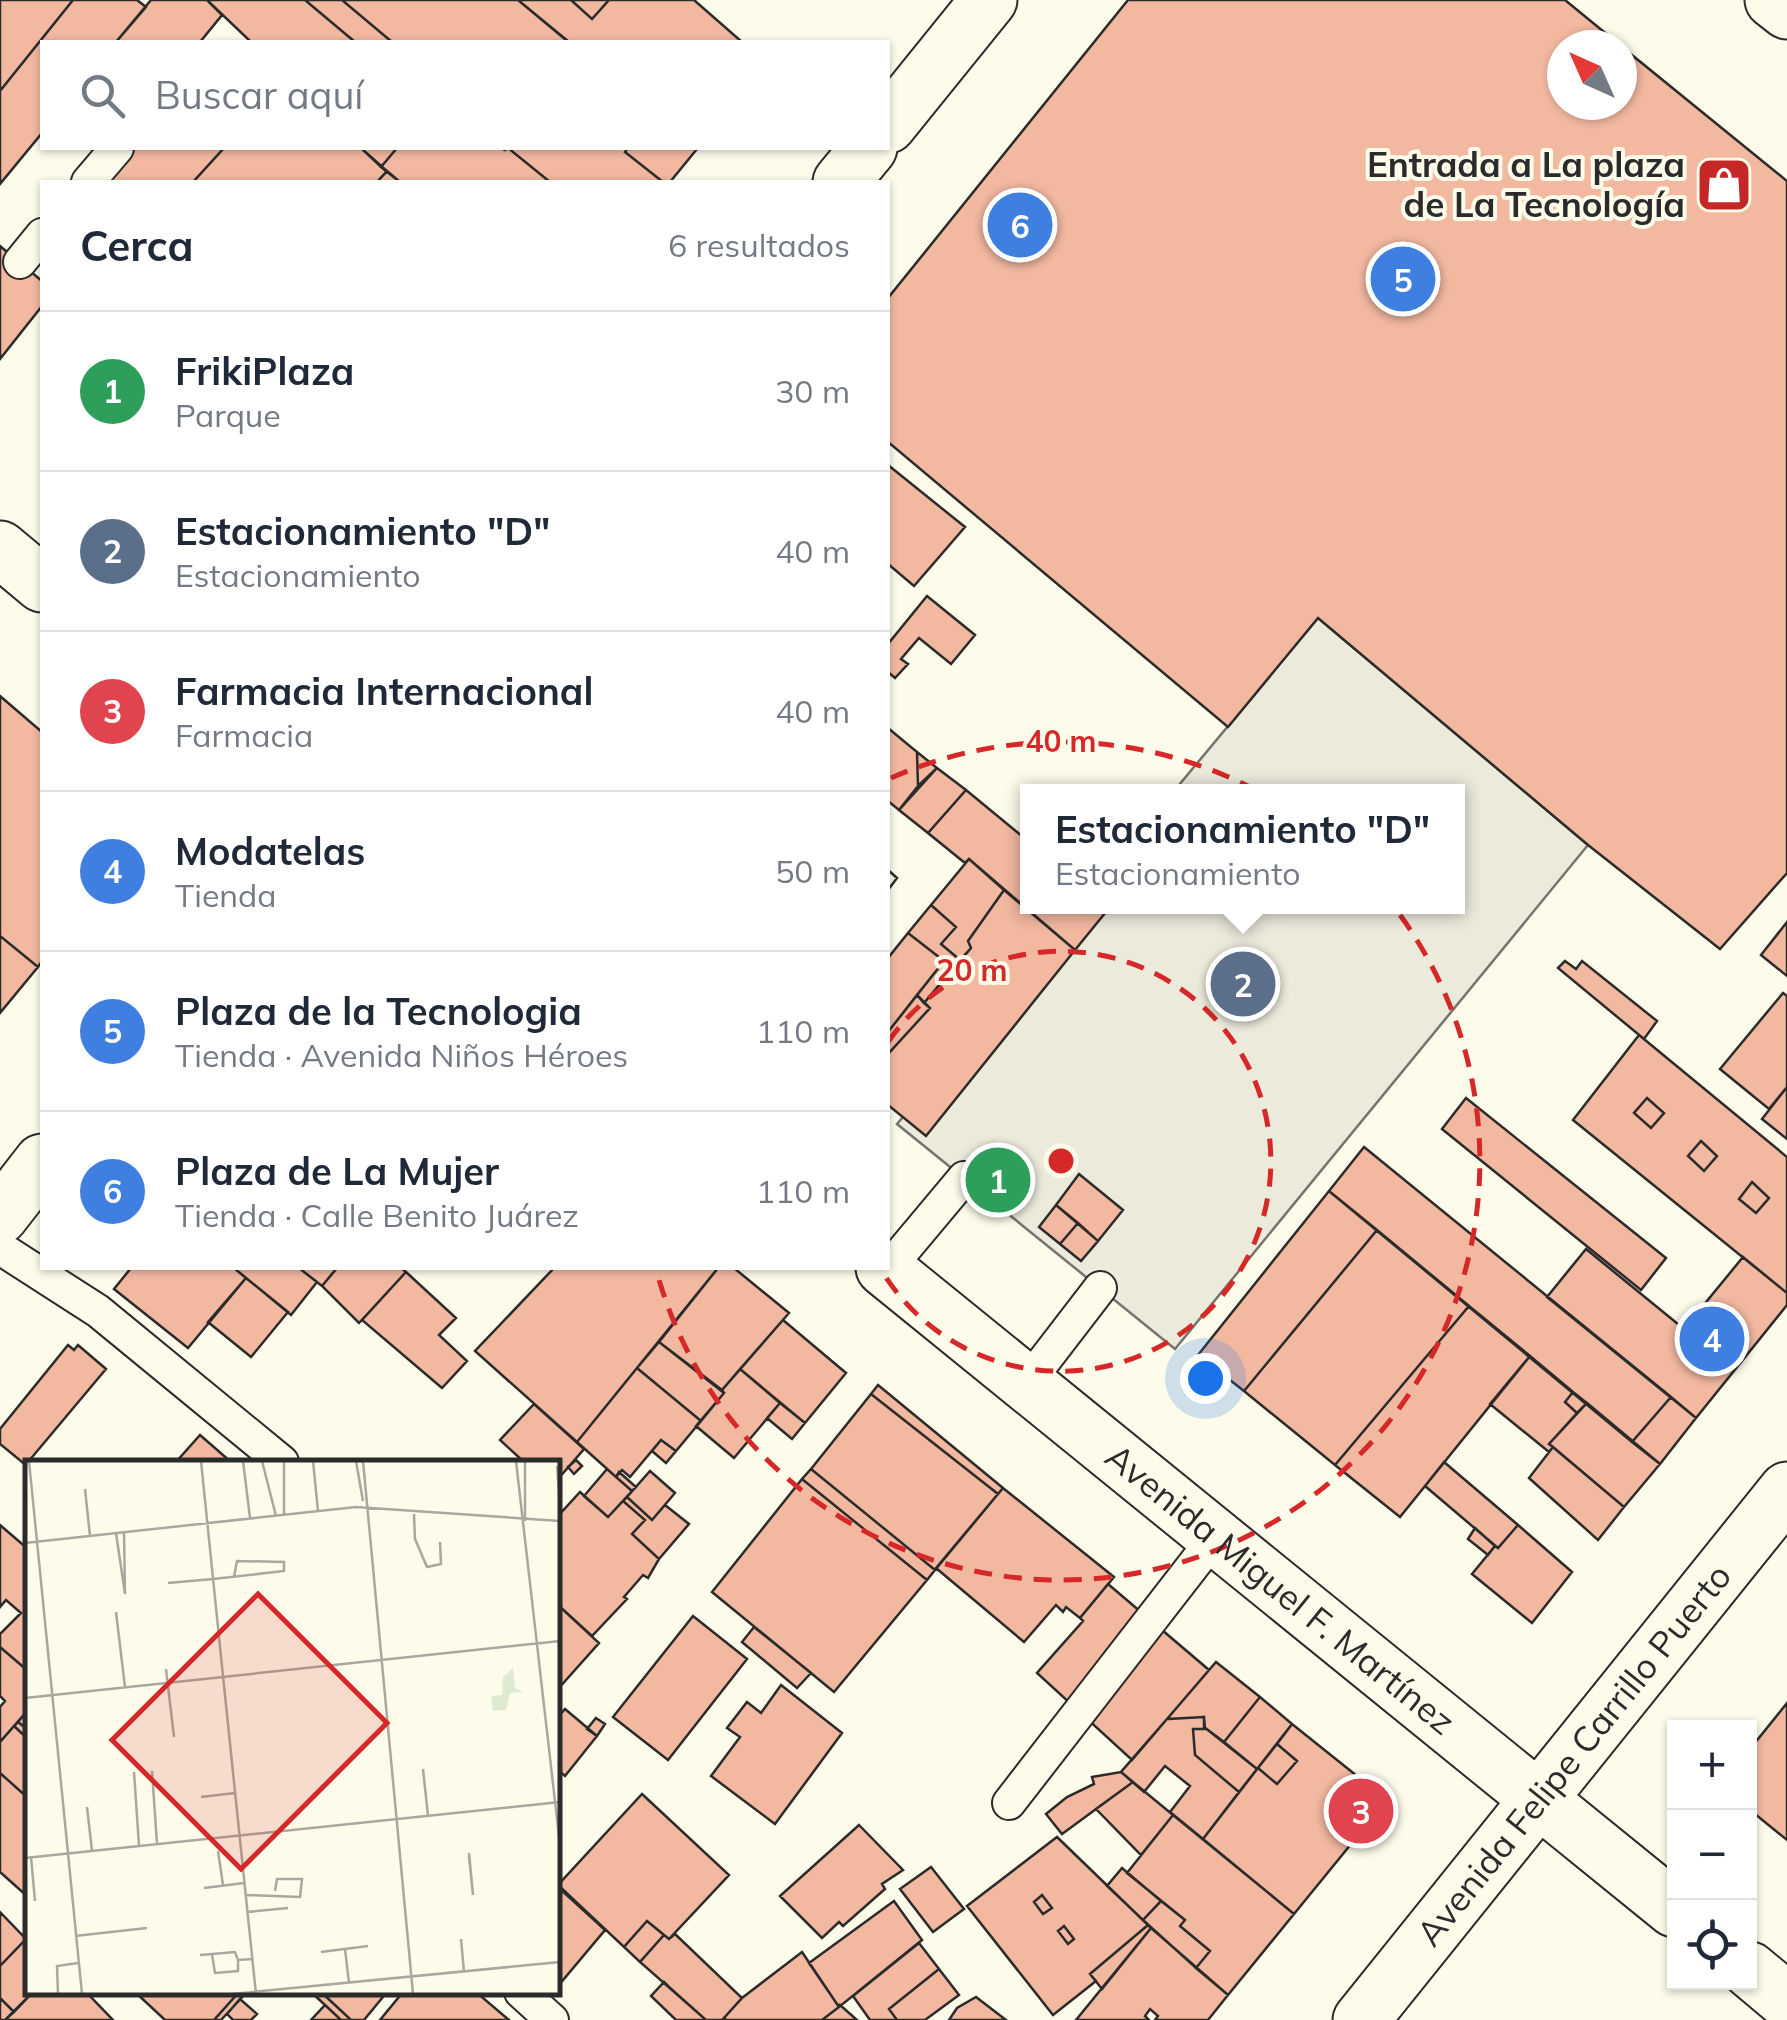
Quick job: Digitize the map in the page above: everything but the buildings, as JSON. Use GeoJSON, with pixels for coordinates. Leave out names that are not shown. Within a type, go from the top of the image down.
{"type":"FeatureCollection","features":[{"type":"Feature","properties":{"kind":"main road"},"geometry":{"type":"LineString","coordinates":[[890,123],[989,0]]}},
{"type":"Feature","properties":{"kind":"main road"},"geometry":{"type":"LineString","coordinates":[[1773,0],[1787,11]]}},
{"type":"Feature","properties":{"kind":"main road"},"geometry":{"type":"LineString","coordinates":[[843,180],[868,150]]}},
{"type":"Feature","properties":{"kind":"main road"},"geometry":{"type":"LineString","coordinates":[[0,549],[40,582]]}},
{"type":"Feature","properties":{"kind":"main road"},"geometry":{"type":"LineString","coordinates":[[0,1216],[40,1165]]}},
{"type":"Feature","properties":{"kind":"main road","name":"Avenida Miguel F. Martínez"},"geometry":{"type":"LineString","coordinates":[[887,1270],[1667,1904]]}},
{"type":"Feature","properties":{"kind":"main road","name":"Avenida Felipe Carrillo Puerto"},"geometry":{"type":"LineString","coordinates":[[1361,2020],[1787,1490]]}},
{"type":"Feature","properties":{"kind":"main road"},"geometry":{"type":"LineString","coordinates":[[1757,1976],[1787,2001]]}},
{"type":"Feature","properties":{"kind":"lane"},"geometry":{"type":"LineString","coordinates":[[90,180],[116,150]]}},
{"type":"Feature","properties":{"kind":"lane"},"geometry":{"type":"LineString","coordinates":[[20,262],[40,238]]}},
{"type":"Feature","properties":{"kind":"lane"},"geometry":{"type":"LineString","coordinates":[[890,1264],[964,1178]]}},
{"type":"Feature","properties":{"kind":"lane"},"geometry":{"type":"LineString","coordinates":[[0,1248],[98,1311],[280,1460]]}},
{"type":"Feature","properties":{"kind":"lane"},"geometry":{"type":"LineString","coordinates":[[1027,1383],[1100,1288]]}},
{"type":"Feature","properties":{"kind":"lane"},"geometry":{"type":"LineString","coordinates":[[1010,1803],[1216,1536]]}},
{"type":"Feature","properties":{"kind":"lane"},"geometry":{"type":"LineString","coordinates":[[524,1995],[552,2020]]}},
{"type":"Feature","properties":{"kind":"shaded area"},"geometry":{"type":"Polygon","coordinates":[[[1318,618],[1588,845],[1175,1349],[897,1124],[1072,914],[1465,914],[1465,784],[1180,784],[1318,618]]]}},
{"type":"Feature","properties":{"kind":"place","name":"Entrada a La plaza de La Tecnología"},"geometry":{"type":"Point","coordinates":[1724,185]}},
{"type":"Feature","properties":{"kind":"place","name":"Plaza de La Mujer"},"geometry":{"type":"Point","coordinates":[1020,225]}},
{"type":"Feature","properties":{"kind":"place","name":"Plaza de la Tecnologia"},"geometry":{"type":"Point","coordinates":[1403,279]}},
{"type":"Feature","properties":{"kind":"place","name":"Estacionamiento \"D\""},"geometry":{"type":"Point","coordinates":[1243,984]}},
{"type":"Feature","properties":{"kind":"place","name":"FrikiPlaza"},"geometry":{"type":"Point","coordinates":[998,1180]}},
{"type":"Feature","properties":{"kind":"place","name":"Modatelas"},"geometry":{"type":"Point","coordinates":[1712,1339]}},
{"type":"Feature","properties":{"kind":"place","name":"Farmacia Internacional"},"geometry":{"type":"Point","coordinates":[1361,1811]}}]}
